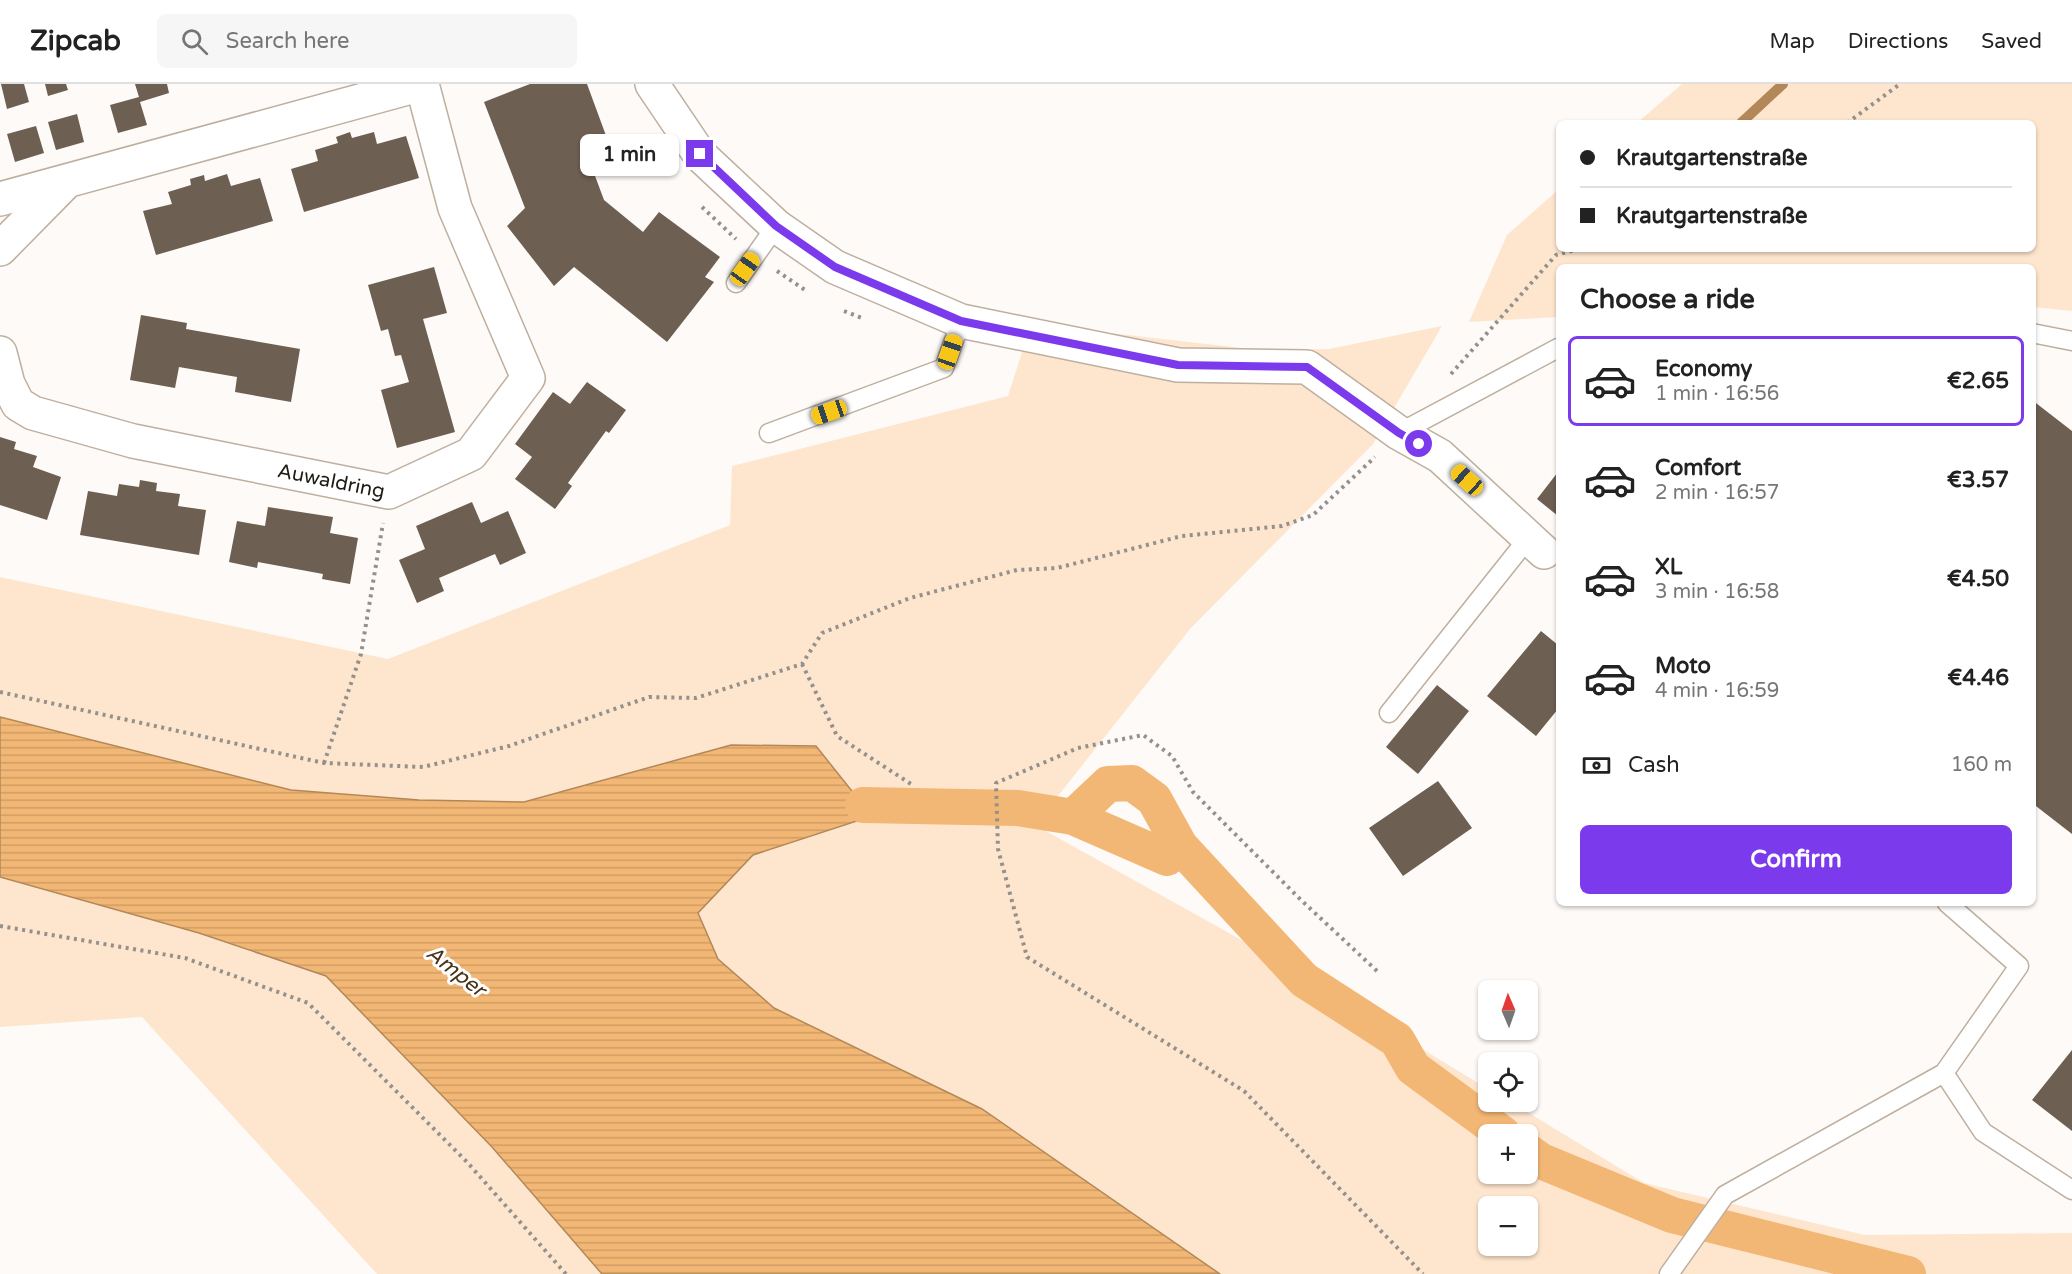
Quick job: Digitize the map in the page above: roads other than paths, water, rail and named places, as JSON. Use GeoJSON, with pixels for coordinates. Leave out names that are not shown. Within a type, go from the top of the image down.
{"type":"FeatureCollection","features":[{"type":"Feature","properties":{"kind":"street","name":"Auwaldring"},"geometry":{"type":"LineString","coordinates":[[0,199],[422,84],[455,208],[528,378],[471,454],[389,492],[133,441],[33,413],[18,404],[8,384],[0,353]]}},
{"type":"Feature","properties":{"kind":"street"},"geometry":{"type":"LineString","coordinates":[[652,84],[700,154],[776,226],[835,267],[961,321],[1178,365],[1307,367],[1399,433],[1440,456],[1544,551]]}},
{"type":"Feature","properties":{"kind":"street"},"geometry":{"type":"LineString","coordinates":[[0,249],[64,183]]}},
{"type":"Feature","properties":{"kind":"lane"},"geometry":{"type":"LineString","coordinates":[[736,283],[776,226]]}},
{"type":"Feature","properties":{"kind":"lane"},"geometry":{"type":"LineString","coordinates":[[769,433],[944,368],[961,321]]}},
{"type":"Feature","properties":{"kind":"lane"},"geometry":{"type":"LineString","coordinates":[[2036,334],[2072,340]]}},
{"type":"Feature","properties":{"kind":"lane"},"geometry":{"type":"LineString","coordinates":[[1399,433],[1556,349]]}},
{"type":"Feature","properties":{"kind":"lane"},"geometry":{"type":"LineString","coordinates":[[1389,714],[1544,551]]}},
{"type":"Feature","properties":{"kind":"lane"},"geometry":{"type":"LineString","coordinates":[[1669,1274],[1725,1195],[1944,1073],[2019,966],[1950,906]]}},
{"type":"Feature","properties":{"kind":"lane"},"geometry":{"type":"LineString","coordinates":[[1944,1073],[1983,1132],[2072,1190]]}},
{"type":"Feature","properties":{"kind":"water","name":"Amper"},"geometry":{"type":"Polygon","coordinates":[[[0,717],[291,790],[419,800],[524,802],[731,745],[816,746],[863,805],[857,821],[753,855],[698,913],[718,959],[774,1008],[982,1109],[1220,1274],[602,1274],[492,1147],[326,976],[199,933],[0,877],[0,717]]]}},
{"type":"Feature","properties":{"kind":"waterway"},"geometry":{"type":"LineString","coordinates":[[1744,120],[1783,84]]}},
{"type":"Feature","properties":{"kind":"waterway"},"geometry":{"type":"LineString","coordinates":[[1073,817],[1108,784],[1132,783],[1154,799],[1180,846]]}},
{"type":"Feature","properties":{"kind":"waterway"},"geometry":{"type":"LineString","coordinates":[[863,805],[1018,808],[1073,817],[1167,858],[1180,846],[1304,980],[1397,1040],[1413,1068],[1489,1124]]}},
{"type":"Feature","properties":{"kind":"waterway"},"geometry":{"type":"LineString","coordinates":[[1538,1159],[1672,1215],[1908,1274]]}}]}
